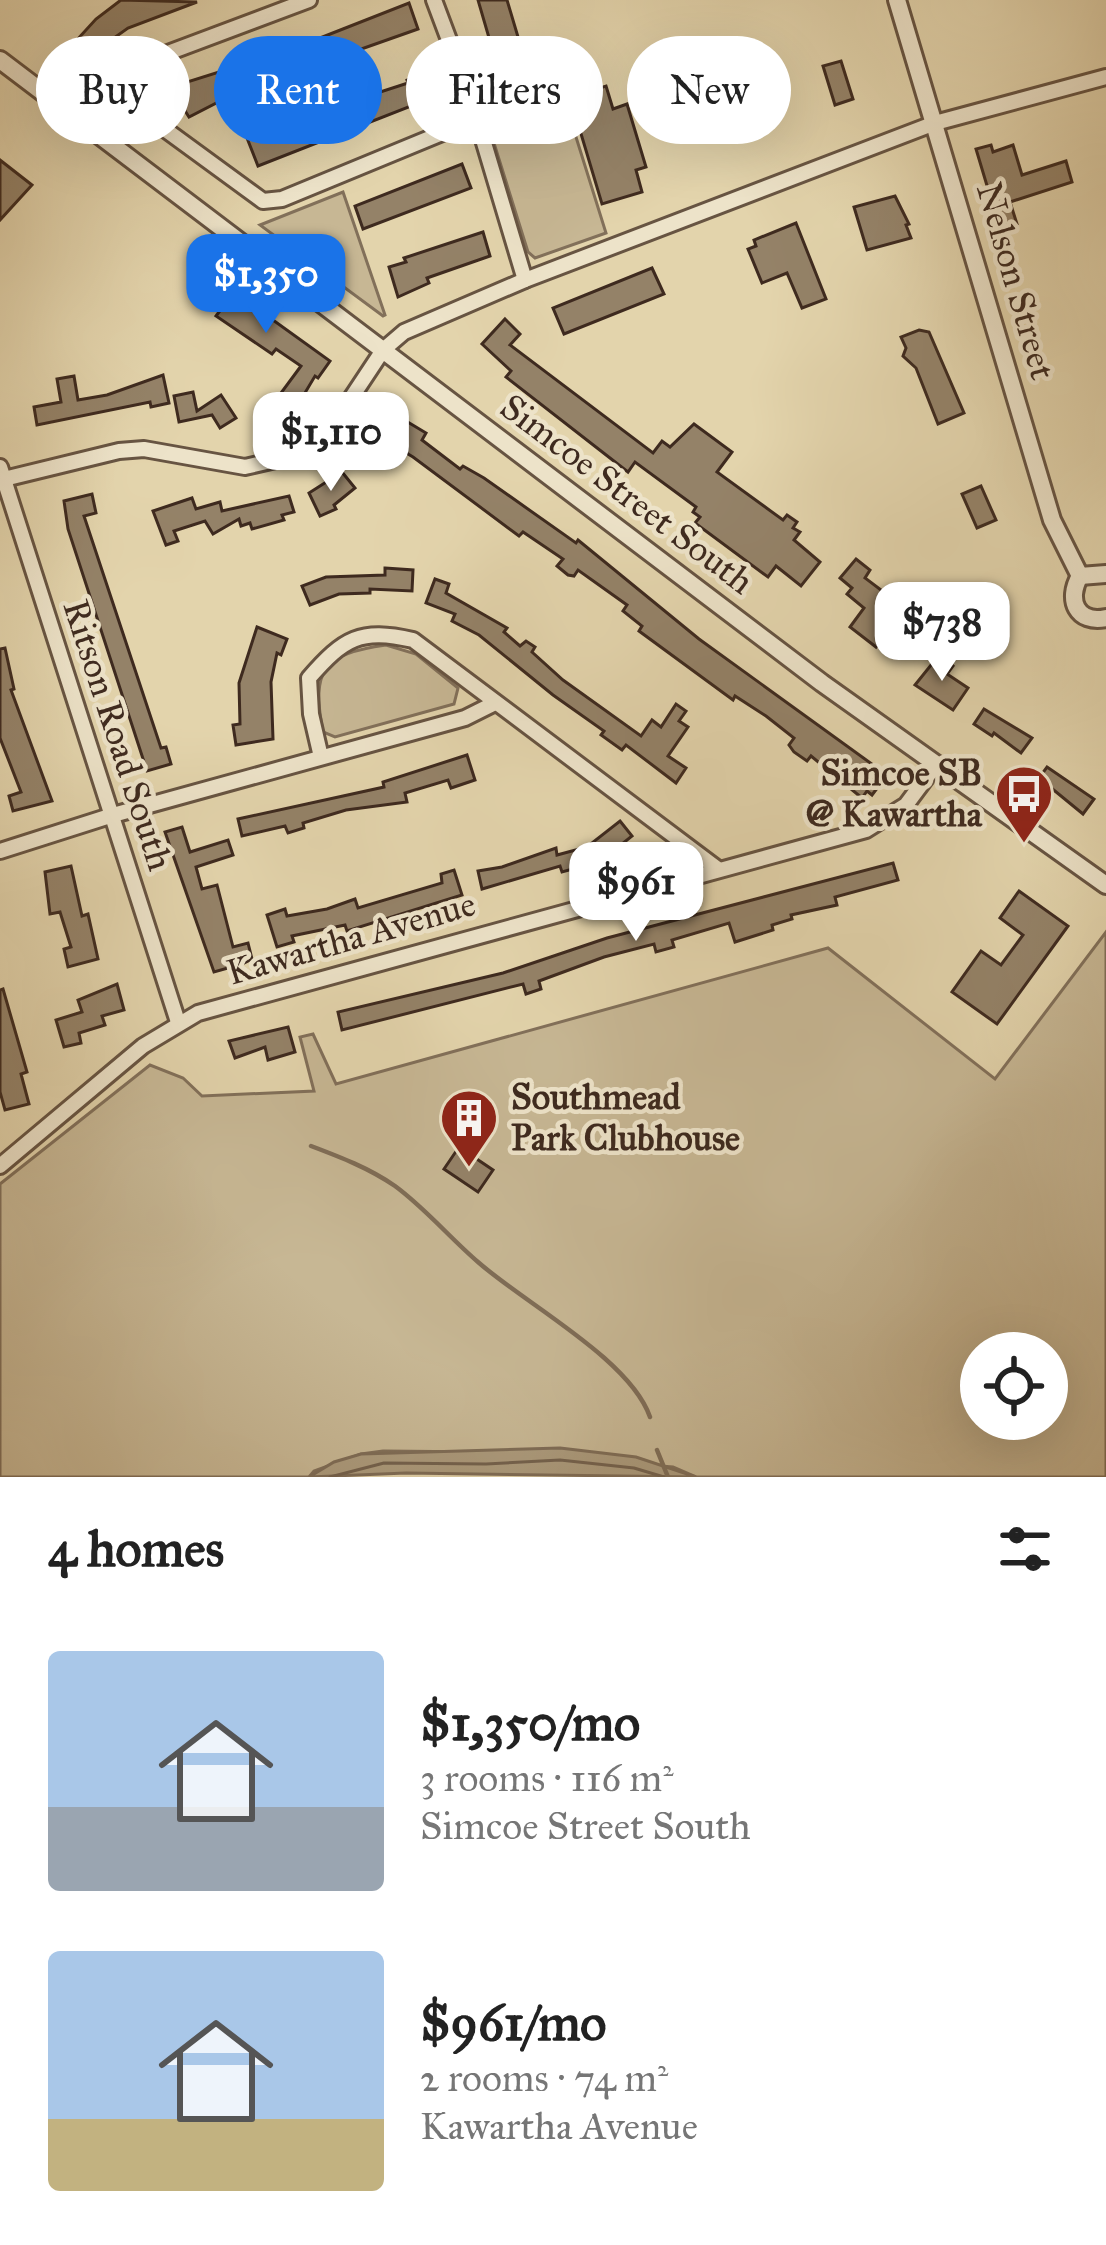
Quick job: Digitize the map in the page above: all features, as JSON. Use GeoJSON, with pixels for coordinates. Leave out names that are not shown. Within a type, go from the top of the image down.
{"type":"FeatureCollection","features":[{"type":"Feature","properties":{"kind":"street"},"geometry":{"type":"LineString","coordinates":[[309,0],[148,60],[134,71],[126,87],[130,103],[263,201],[282,200],[416,144]]}},
{"type":"Feature","properties":{"kind":"street"},"geometry":{"type":"LineString","coordinates":[[434,0],[447,36]]}},
{"type":"Feature","properties":{"kind":"street","name":"Nelson Street"},"geometry":{"type":"LineString","coordinates":[[897,0],[1052,520],[1080,576],[1072,595],[1076,610],[1089,620],[1106,618]]}},
{"type":"Feature","properties":{"kind":"street","name":"Simcoe Street South"},"geometry":{"type":"LineString","coordinates":[[0,60],[935,766],[1106,885]]}},
{"type":"Feature","properties":{"kind":"street"},"geometry":{"type":"LineString","coordinates":[[1,475],[144,449],[245,467],[293,456],[330,430],[383,350],[404,332],[525,280],[935,123],[1106,77]]}},
{"type":"Feature","properties":{"kind":"street"},"geometry":{"type":"LineString","coordinates":[[484,144],[525,280]]}},
{"type":"Feature","properties":{"kind":"street","name":"Ritson Road South"},"geometry":{"type":"LineString","coordinates":[[1,475],[178,1022]]}},
{"type":"Feature","properties":{"kind":"street"},"geometry":{"type":"LineString","coordinates":[[1080,576],[1106,574]]}},
{"type":"Feature","properties":{"kind":"street"},"geometry":{"type":"LineString","coordinates":[[321,757],[309,678],[338,646],[376,632],[413,640],[718,868]]}},
{"type":"Feature","properties":{"kind":"street"},"geometry":{"type":"LineString","coordinates":[[0,851],[465,718],[495,703]]}},
{"type":"Feature","properties":{"kind":"street","name":"Kawartha Avenue"},"geometry":{"type":"LineString","coordinates":[[0,1166],[178,1022],[290,986],[866,830],[906,806],[935,766]]}},
{"type":"Feature","properties":{"kind":"shaded area"},"geometry":{"type":"Polygon","coordinates":[[[494,144],[578,144],[606,233],[535,258],[528,252],[494,144]]]}},
{"type":"Feature","properties":{"kind":"shaded area"},"geometry":{"type":"Polygon","coordinates":[[[343,192],[385,315],[383,316],[260,225],[343,192]]]}},
{"type":"Feature","properties":{"kind":"shaded area"},"geometry":{"type":"Polygon","coordinates":[[[386,645],[416,654],[458,688],[454,704],[335,737],[323,732],[319,693],[326,668],[348,654],[386,645]]]}},
{"type":"Feature","properties":{"kind":"shaded area"},"geometry":{"type":"Polygon","coordinates":[[[1106,932],[1106,1477],[696,1477],[673,1467],[486,1452],[383,1451],[361,1454],[309,1477],[0,1477],[0,1184],[150,1065],[183,1078],[202,1096],[314,1091],[300,1037],[313,1034],[336,1084],[828,948],[995,1079],[1106,932]]]}},
{"type":"Feature","properties":{"kind":"water"},"geometry":{"type":"Polygon","coordinates":[[[560,1448],[636,1457],[696,1477],[406,1473],[309,1477],[334,1462],[361,1454],[560,1448]]]}},
{"type":"Feature","properties":{"kind":"building"},"geometry":{"type":"Polygon","coordinates":[[[121,0],[197,2],[117,36],[80,36],[121,0]]]}},
{"type":"Feature","properties":{"kind":"building"},"geometry":{"type":"Polygon","coordinates":[[[478,0],[507,0],[518,36],[488,36],[478,0]]]}},
{"type":"Feature","properties":{"kind":"building"},"geometry":{"type":"Polygon","coordinates":[[[409,3],[418,29],[382,42],[382,36],[325,36],[409,3]]]}},
{"type":"Feature","properties":{"kind":"building"},"geometry":{"type":"Polygon","coordinates":[[[841,61],[853,99],[835,105],[823,66],[841,61]]]}},
{"type":"Feature","properties":{"kind":"building"},"geometry":{"type":"Polygon","coordinates":[[[214,74],[214,104],[190,116],[190,81],[214,74]]]}},
{"type":"Feature","properties":{"kind":"building"},"geometry":{"type":"Polygon","coordinates":[[[406,84],[406,108],[382,117],[382,91],[406,84]]]}},
{"type":"Feature","properties":{"kind":"building"},"geometry":{"type":"Polygon","coordinates":[[[603,87],[613,109],[627,104],[627,144],[639,144],[646,167],[636,170],[642,192],[602,204],[584,144],[603,144],[603,87]]]}},
{"type":"Feature","properties":{"kind":"building"},"geometry":{"type":"Polygon","coordinates":[[[249,144],[314,144],[258,166],[249,144]]]}},
{"type":"Feature","properties":{"kind":"building"},"geometry":{"type":"Polygon","coordinates":[[[991,145],[993,152],[1013,145],[1022,175],[1066,161],[1072,182],[1010,202],[1017,224],[1000,229],[976,149],[991,145]]]}},
{"type":"Feature","properties":{"kind":"building"},"geometry":{"type":"Polygon","coordinates":[[[0,160],[32,185],[0,220],[0,160]]]}},
{"type":"Feature","properties":{"kind":"building"},"geometry":{"type":"Polygon","coordinates":[[[462,164],[471,188],[363,229],[355,206],[462,164]]]}},
{"type":"Feature","properties":{"kind":"building"},"geometry":{"type":"Polygon","coordinates":[[[895,196],[911,238],[867,250],[854,207],[895,196]]]}},
{"type":"Feature","properties":{"kind":"building"},"geometry":{"type":"Polygon","coordinates":[[[796,223],[826,299],[802,308],[787,273],[762,283],[748,249],[756,246],[754,240],[796,223]]]}},
{"type":"Feature","properties":{"kind":"building"},"geometry":{"type":"Polygon","coordinates":[[[483,232],[490,256],[427,278],[429,283],[398,297],[389,267],[483,232]]]}},
{"type":"Feature","properties":{"kind":"building"},"geometry":{"type":"Polygon","coordinates":[[[652,268],[664,294],[564,334],[553,308],[652,268]]]}},
{"type":"Feature","properties":{"kind":"building"},"geometry":{"type":"Polygon","coordinates":[[[206,272],[330,361],[296,408],[278,397],[301,366],[276,349],[272,354],[216,316],[222,308],[194,289],[206,272]]]}},
{"type":"Feature","properties":{"kind":"building"},"geometry":{"type":"Polygon","coordinates":[[[505,319],[520,334],[510,345],[653,453],[662,441],[670,447],[694,424],[732,452],[717,472],[783,520],[787,515],[797,522],[793,528],[800,532],[794,540],[820,562],[801,586],[776,566],[768,577],[695,523],[700,517],[693,512],[696,507],[635,462],[628,472],[506,377],[511,371],[482,344],[505,319]]]}},
{"type":"Feature","properties":{"kind":"building"},"geometry":{"type":"Polygon","coordinates":[[[919,330],[929,332],[964,413],[938,424],[916,368],[903,356],[906,348],[901,337],[919,330]]]}},
{"type":"Feature","properties":{"kind":"building"},"geometry":{"type":"Polygon","coordinates":[[[163,375],[169,403],[151,407],[150,402],[37,425],[34,407],[61,402],[57,379],[74,376],[78,400],[163,375]]]}},
{"type":"Feature","properties":{"kind":"building"},"geometry":{"type":"Polygon","coordinates":[[[193,392],[197,411],[221,395],[236,418],[220,428],[212,415],[179,422],[174,396],[193,392]]]}},
{"type":"Feature","properties":{"kind":"building"},"geometry":{"type":"Polygon","coordinates":[[[381,406],[426,433],[422,440],[460,469],[463,466],[484,478],[576,543],[578,540],[699,639],[887,775],[872,795],[867,791],[862,798],[811,756],[807,761],[794,752],[789,745],[794,738],[766,716],[735,696],[733,700],[639,631],[642,626],[623,611],[627,605],[578,570],[568,575],[557,566],[563,559],[523,532],[519,536],[413,457],[365,428],[381,406]]]}},
{"type":"Feature","properties":{"kind":"building"},"geometry":{"type":"Polygon","coordinates":[[[342,472],[355,488],[334,505],[336,509],[320,516],[309,493],[342,472]]]}},
{"type":"Feature","properties":{"kind":"building"},"geometry":{"type":"Polygon","coordinates":[[[981,486],[996,520],[977,528],[962,494],[981,486]]]}},
{"type":"Feature","properties":{"kind":"building"},"geometry":{"type":"Polygon","coordinates":[[[92,494],[96,513],[84,516],[161,748],[166,747],[171,764],[147,771],[68,529],[64,501],[92,494]]]}},
{"type":"Feature","properties":{"kind":"building"},"geometry":{"type":"Polygon","coordinates":[[[289,496],[294,512],[282,515],[284,520],[252,529],[250,523],[241,526],[239,519],[213,534],[205,521],[174,531],[178,541],[166,545],[153,511],[192,498],[196,509],[220,502],[222,511],[289,496]]]}},
{"type":"Feature","properties":{"kind":"building"},"geometry":{"type":"Polygon","coordinates":[[[856,559],[870,570],[865,578],[885,593],[878,601],[917,639],[903,657],[881,640],[876,647],[850,627],[864,608],[847,594],[852,588],[840,578],[856,559]]]}},
{"type":"Feature","properties":{"kind":"building"},"geometry":{"type":"Polygon","coordinates":[[[385,568],[413,570],[412,591],[370,589],[370,593],[339,594],[310,605],[302,586],[326,577],[385,575],[385,568]]]}},
{"type":"Feature","properties":{"kind":"building"},"geometry":{"type":"Polygon","coordinates":[[[435,579],[449,584],[446,593],[507,628],[504,632],[520,646],[526,641],[535,647],[532,652],[563,680],[641,736],[652,720],[661,727],[676,704],[686,711],[679,721],[688,727],[668,756],[686,768],[676,783],[626,745],[622,750],[601,735],[604,731],[479,635],[452,621],[455,614],[426,603],[435,579]]]}},
{"type":"Feature","properties":{"kind":"building"},"geometry":{"type":"Polygon","coordinates":[[[257,627],[287,639],[281,655],[277,653],[271,682],[273,739],[236,745],[233,725],[240,724],[239,683],[257,627]]]}},
{"type":"Feature","properties":{"kind":"building"},"geometry":{"type":"Polygon","coordinates":[[[5,648],[11,690],[52,801],[13,811],[9,796],[21,792],[0,738],[0,649],[5,648]]]}},
{"type":"Feature","properties":{"kind":"building"},"geometry":{"type":"Polygon","coordinates":[[[945,659],[953,666],[947,674],[968,688],[953,710],[915,685],[935,660],[940,664],[945,659]]]}},
{"type":"Feature","properties":{"kind":"building"},"geometry":{"type":"Polygon","coordinates":[[[984,709],[1032,738],[1021,753],[974,724],[984,709]]]}},
{"type":"Feature","properties":{"kind":"building"},"geometry":{"type":"Polygon","coordinates":[[[467,755],[475,780],[451,788],[448,780],[405,793],[407,802],[346,810],[303,823],[304,828],[288,833],[285,826],[242,836],[238,819],[384,787],[383,782],[467,755]]]}},
{"type":"Feature","properties":{"kind":"building"},"geometry":{"type":"Polygon","coordinates":[[[1047,767],[1094,799],[1083,814],[1039,778],[1047,767]]]}},
{"type":"Feature","properties":{"kind":"building"},"geometry":{"type":"Polygon","coordinates":[[[620,821],[632,836],[609,859],[562,872],[560,866],[482,889],[478,871],[556,848],[557,855],[587,847],[620,821]]]}},
{"type":"Feature","properties":{"kind":"building"},"geometry":{"type":"Polygon","coordinates":[[[182,827],[190,852],[228,840],[233,855],[196,867],[202,889],[217,885],[233,947],[248,943],[252,959],[242,964],[214,972],[165,832],[182,827]]]}},
{"type":"Feature","properties":{"kind":"building"},"geometry":{"type":"Polygon","coordinates":[[[893,863],[898,880],[835,897],[837,905],[791,915],[792,919],[772,925],[773,930],[735,942],[729,923],[672,940],[674,947],[656,952],[654,944],[604,957],[539,981],[541,989],[526,994],[523,984],[342,1030],[338,1012],[503,973],[607,938],[893,863]]]}},
{"type":"Feature","properties":{"kind":"building"},"geometry":{"type":"Polygon","coordinates":[[[71,866],[98,959],[68,967],[64,949],[71,947],[60,912],[50,914],[45,872],[71,866]]]}},
{"type":"Feature","properties":{"kind":"building"},"geometry":{"type":"Polygon","coordinates":[[[454,870],[462,895],[347,931],[345,925],[292,936],[294,942],[277,947],[267,915],[285,909],[287,916],[327,909],[355,899],[358,908],[442,883],[441,874],[454,870]]]}},
{"type":"Feature","properties":{"kind":"building"},"geometry":{"type":"Polygon","coordinates":[[[1019,891],[1068,926],[997,1024],[952,992],[981,951],[1001,965],[1023,935],[1000,918],[1019,891]]]}},
{"type":"Feature","properties":{"kind":"building"},"geometry":{"type":"Polygon","coordinates":[[[117,984],[124,1010],[102,1016],[105,1025],[79,1033],[81,1043],[64,1047],[56,1020],[82,1012],[78,1000],[117,984]]]}},
{"type":"Feature","properties":{"kind":"building"},"geometry":{"type":"Polygon","coordinates":[[[3,989],[27,1072],[21,1074],[29,1104],[5,1110],[0,1092],[3,989]]]}},
{"type":"Feature","properties":{"kind":"building"},"geometry":{"type":"Polygon","coordinates":[[[288,1027],[295,1052],[268,1060],[265,1047],[235,1058],[229,1041],[288,1027]]]}},
{"type":"Feature","properties":{"kind":"building","name":"Southmead Park Clubhouse"},"geometry":{"type":"Polygon","coordinates":[[[459,1147],[493,1170],[478,1192],[444,1169],[459,1147]]]}},
{"type":"Feature","properties":{"kind":"waterway"},"geometry":{"type":"LineString","coordinates":[[311,1146],[365,1168],[406,1195],[478,1262],[599,1353],[639,1395],[650,1417]]}},
{"type":"Feature","properties":{"kind":"waterway"},"geometry":{"type":"LineString","coordinates":[[657,1450],[668,1477]]}},
{"type":"Feature","properties":{"kind":"place","name":"Simcoe SB @ Kawartha"},"geometry":{"type":"Point","coordinates":[1024,845]}},
{"type":"Feature","properties":{"kind":"place","name":"Southmead Park Clubhouse"},"geometry":{"type":"Point","coordinates":[469,1169]}}]}
